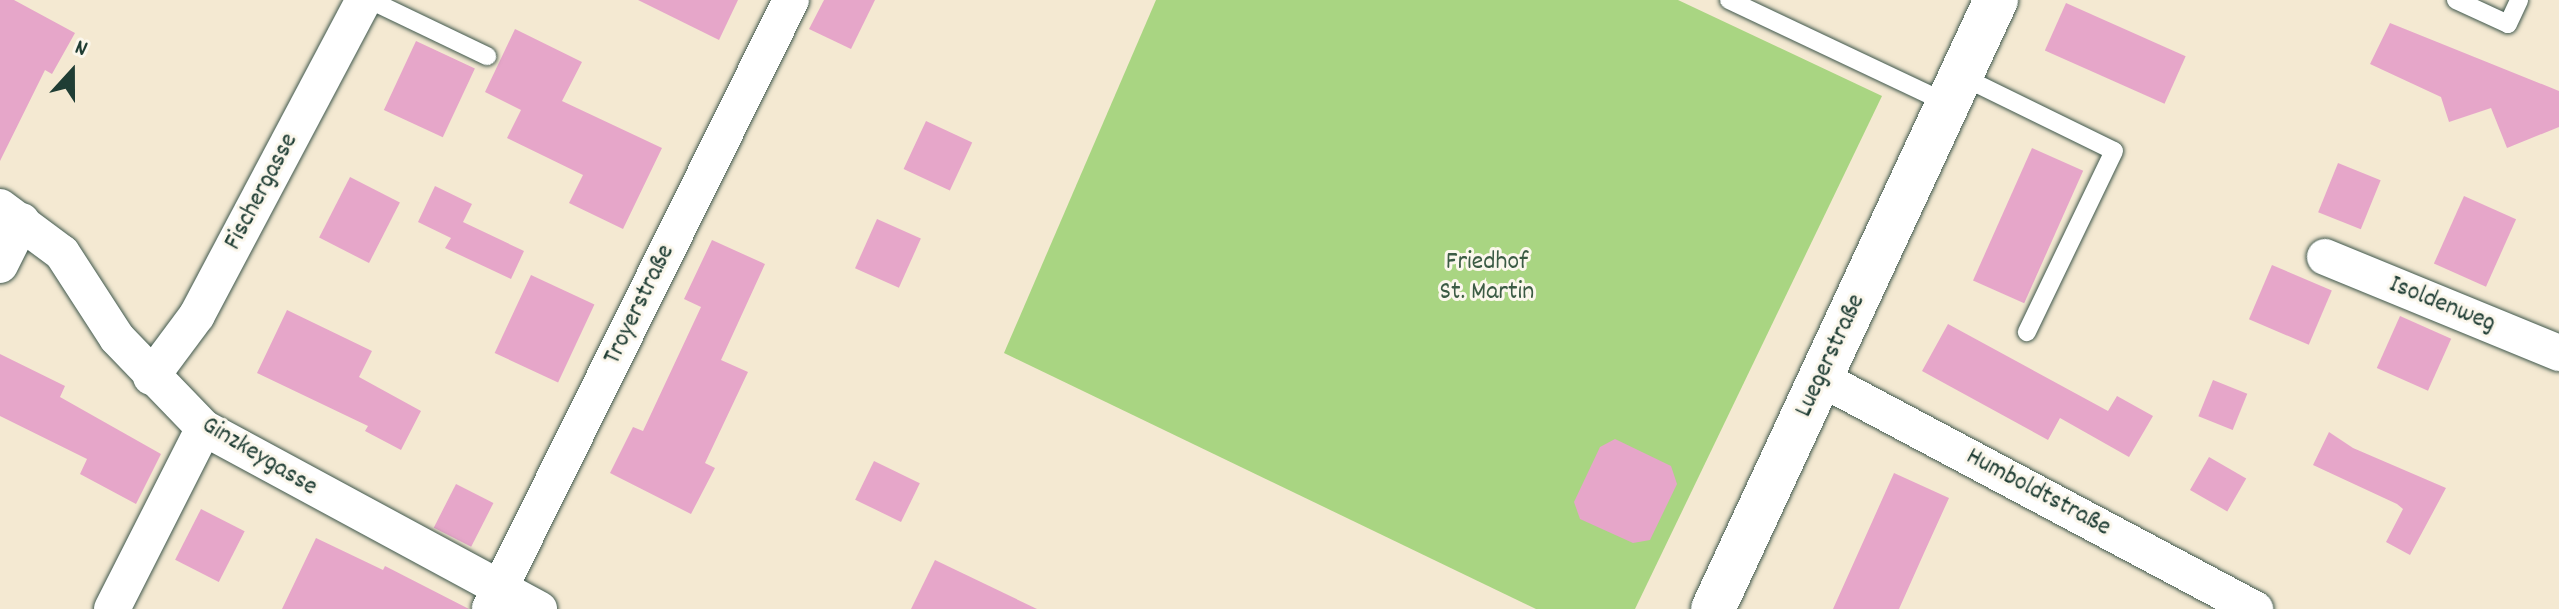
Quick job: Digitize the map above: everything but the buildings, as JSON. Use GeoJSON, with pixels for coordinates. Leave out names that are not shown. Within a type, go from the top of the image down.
{"type":"FeatureCollection","features":[{"type":"Feature","properties":{"kind":"street","name":"Fischergasse"},"geometry":{"type":"LineString","coordinates":[[151,377],[197,315],[364,0]]}},
{"type":"Feature","properties":{"kind":"street","name":"Troyerstraße"},"geometry":{"type":"LineString","coordinates":[[494,598],[791,0]]}},
{"type":"Feature","properties":{"kind":"street","name":"Luegerstraße"},"geometry":{"type":"LineString","coordinates":[[1713,609],[1996,0]]}},
{"type":"Feature","properties":{"kind":"street","name":"Ginzkeygasse"},"geometry":{"type":"LineString","coordinates":[[11,214],[62,253],[117,338],[151,377],[204,428],[494,598],[539,609]]}},
{"type":"Feature","properties":{"kind":"street"},"geometry":{"type":"LineString","coordinates":[[0,265],[11,214]]}},
{"type":"Feature","properties":{"kind":"street","name":"Isoldenweg"},"geometry":{"type":"LineString","coordinates":[[2325,257],[2559,353]]}},
{"type":"Feature","properties":{"kind":"street","name":"Humboldtstraße"},"geometry":{"type":"LineString","coordinates":[[1820,378],[2255,609]]}},
{"type":"Feature","properties":{"kind":"street"},"geometry":{"type":"LineString","coordinates":[[112,609],[204,428]]}},
{"type":"Feature","properties":{"kind":"lane"},"geometry":{"type":"LineString","coordinates":[[370,0],[487,56]]}},
{"type":"Feature","properties":{"kind":"lane"},"geometry":{"type":"LineString","coordinates":[[1729,0],[2114,151],[2027,332]]}},
{"type":"Feature","properties":{"kind":"lane"},"geometry":{"type":"LineString","coordinates":[[2456,0],[2508,24],[2519,0]]}},
{"type":"Feature","properties":{"kind":"green space","name":"Friedhof St. Martin"},"geometry":{"type":"Polygon","coordinates":[[[1156,0],[1678,0],[1882,96],[1635,609],[1536,609],[1004,353],[1156,0]]]}}]}
